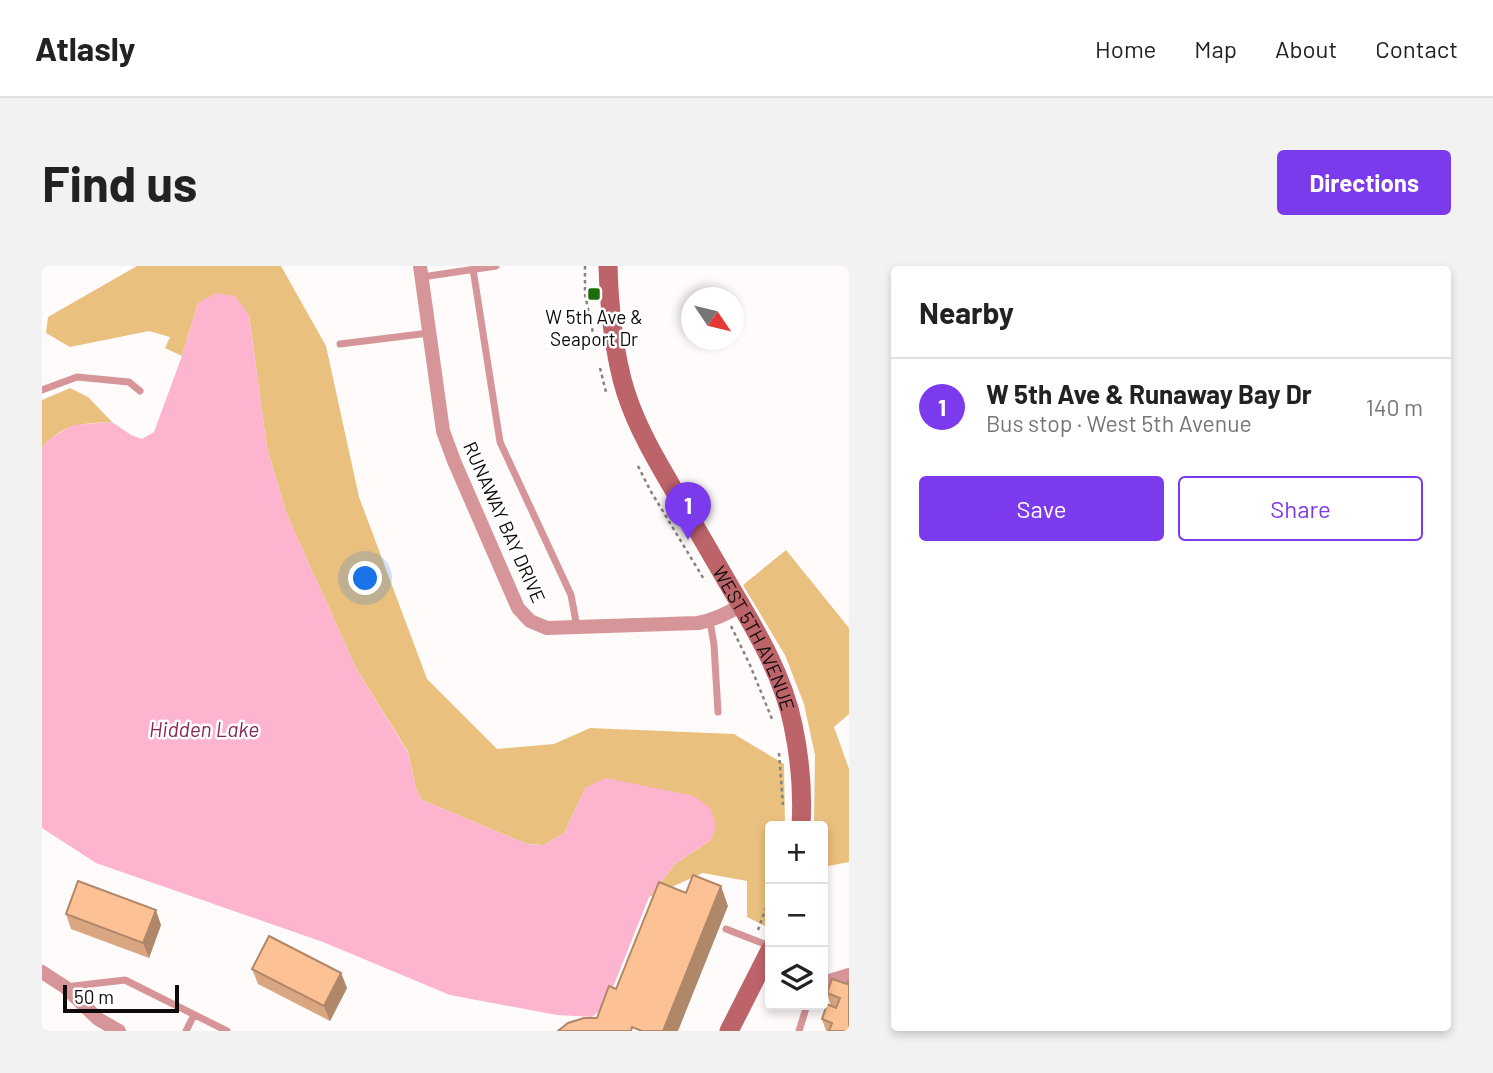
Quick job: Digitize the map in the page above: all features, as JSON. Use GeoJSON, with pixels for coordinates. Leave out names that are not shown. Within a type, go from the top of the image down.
{"type":"FeatureCollection","features":[{"type":"Feature","properties":{"kind":"main road","name":"WEST 5TH AVENUE"},"geometry":{"type":"LineString","coordinates":[[608,266],[608,288],[618,365],[625,392],[652,453],[757,632],[776,674],[793,724],[801,784],[801,821]]}},
{"type":"Feature","properties":{"kind":"main road"},"geometry":{"type":"LineString","coordinates":[[729,1031],[765,954]]}},
{"type":"Feature","properties":{"kind":"street","name":"RUNAWAY BAY DRIVE"},"geometry":{"type":"LineString","coordinates":[[421,272],[443,431],[518,608],[530,621],[547,628],[698,623],[726,615],[741,605]]}},
{"type":"Feature","properties":{"kind":"street"},"geometry":{"type":"LineString","coordinates":[[42,972],[65,987],[98,1019],[119,1031]]}},
{"type":"Feature","properties":{"kind":"street"},"geometry":{"type":"LineString","coordinates":[[828,981],[847,973]]}},
{"type":"Feature","properties":{"kind":"street"},"geometry":{"type":"LineString","coordinates":[[42,983],[65,987]]}},
{"type":"Feature","properties":{"kind":"lane"},"geometry":{"type":"LineString","coordinates":[[421,272],[473,270],[496,266]]}},
{"type":"Feature","properties":{"kind":"lane"},"geometry":{"type":"LineString","coordinates":[[473,270],[500,442],[571,595],[577,627]]}},
{"type":"Feature","properties":{"kind":"lane"},"geometry":{"type":"LineString","coordinates":[[340,344],[429,332]]}},
{"type":"Feature","properties":{"kind":"lane"},"geometry":{"type":"LineString","coordinates":[[42,390],[77,377],[129,382],[140,391]]}},
{"type":"Feature","properties":{"kind":"lane"},"geometry":{"type":"LineString","coordinates":[[710,621],[718,712]]}},
{"type":"Feature","properties":{"kind":"lane"},"geometry":{"type":"LineString","coordinates":[[726,929],[765,954]]}},
{"type":"Feature","properties":{"kind":"lane"},"geometry":{"type":"LineString","coordinates":[[65,987],[125,980],[226,1031]]}},
{"type":"Feature","properties":{"kind":"lane"},"geometry":{"type":"LineString","coordinates":[[799,1031],[805,1010]]}},
{"type":"Feature","properties":{"kind":"lane"},"geometry":{"type":"LineString","coordinates":[[186,1031],[194,1015]]}},
{"type":"Feature","properties":{"kind":"shaded area"},"geometry":{"type":"Polygon","coordinates":[[[137,266],[281,266],[326,346],[359,497],[427,679],[497,749],[554,744],[590,728],[734,734],[784,764],[785,821],[765,821],[765,926],[747,917],[747,881],[703,873],[649,897],[675,864],[711,840],[586,787],[564,833],[544,845],[527,844],[422,800],[416,789],[408,752],[356,668],[287,515],[267,448],[249,315],[198,303],[182,356],[165,348],[170,337],[149,331],[70,347],[46,333],[48,317],[137,266]]]}},
{"type":"Feature","properties":{"kind":"shaded area"},"geometry":{"type":"Polygon","coordinates":[[[70,388],[88,397],[112,422],[74,426],[59,433],[42,447],[42,400],[70,388]]]}},
{"type":"Feature","properties":{"kind":"shaded area"},"geometry":{"type":"Polygon","coordinates":[[[786,550],[849,628],[849,714],[834,727],[849,769],[849,862],[828,866],[828,821],[814,821],[815,755],[804,704],[785,655],[743,585],[786,550]]]}},
{"type":"Feature","properties":{"kind":"water","name":"Hidden Lake"},"geometry":{"type":"Polygon","coordinates":[[[216,293],[235,296],[249,315],[267,448],[287,515],[356,668],[408,753],[416,789],[422,800],[527,844],[544,845],[564,833],[586,787],[606,778],[694,796],[711,809],[716,827],[711,840],[675,864],[649,897],[605,1007],[592,1017],[557,1015],[450,995],[323,942],[96,863],[42,828],[42,447],[51,438],[73,425],[112,422],[142,439],[154,432],[198,303],[216,293]]]}},
{"type":"Feature","properties":{"kind":"building"},"geometry":{"type":"Polygon","coordinates":[[[693,875],[721,886],[663,1031],[642,1031],[632,1027],[631,1031],[558,1031],[568,1023],[584,1018],[597,1018],[609,986],[616,989],[659,882],[686,893],[693,875]]]}},
{"type":"Feature","properties":{"kind":"building"},"geometry":{"type":"Polygon","coordinates":[[[78,881],[156,910],[143,943],[66,914],[78,881]]]}},
{"type":"Feature","properties":{"kind":"building"},"geometry":{"type":"Polygon","coordinates":[[[269,936],[341,973],[324,1006],[252,969],[269,936]]]}},
{"type":"Feature","properties":{"kind":"building"},"geometry":{"type":"Polygon","coordinates":[[[832,979],[847,984],[849,981],[849,1031],[829,1031],[832,1023],[822,1019],[825,1010],[828,1010],[828,1004],[836,1008],[840,998],[828,993],[832,979]]]}},
{"type":"Feature","properties":{"kind":"place","name":"W 5th Ave & Seaport Dr"},"geometry":{"type":"Point","coordinates":[594,294]}},
{"type":"Feature","properties":{"kind":"place","name":"W 5th Ave & Runaway Bay Dr"},"geometry":{"type":"Point","coordinates":[688,540]}}]}
